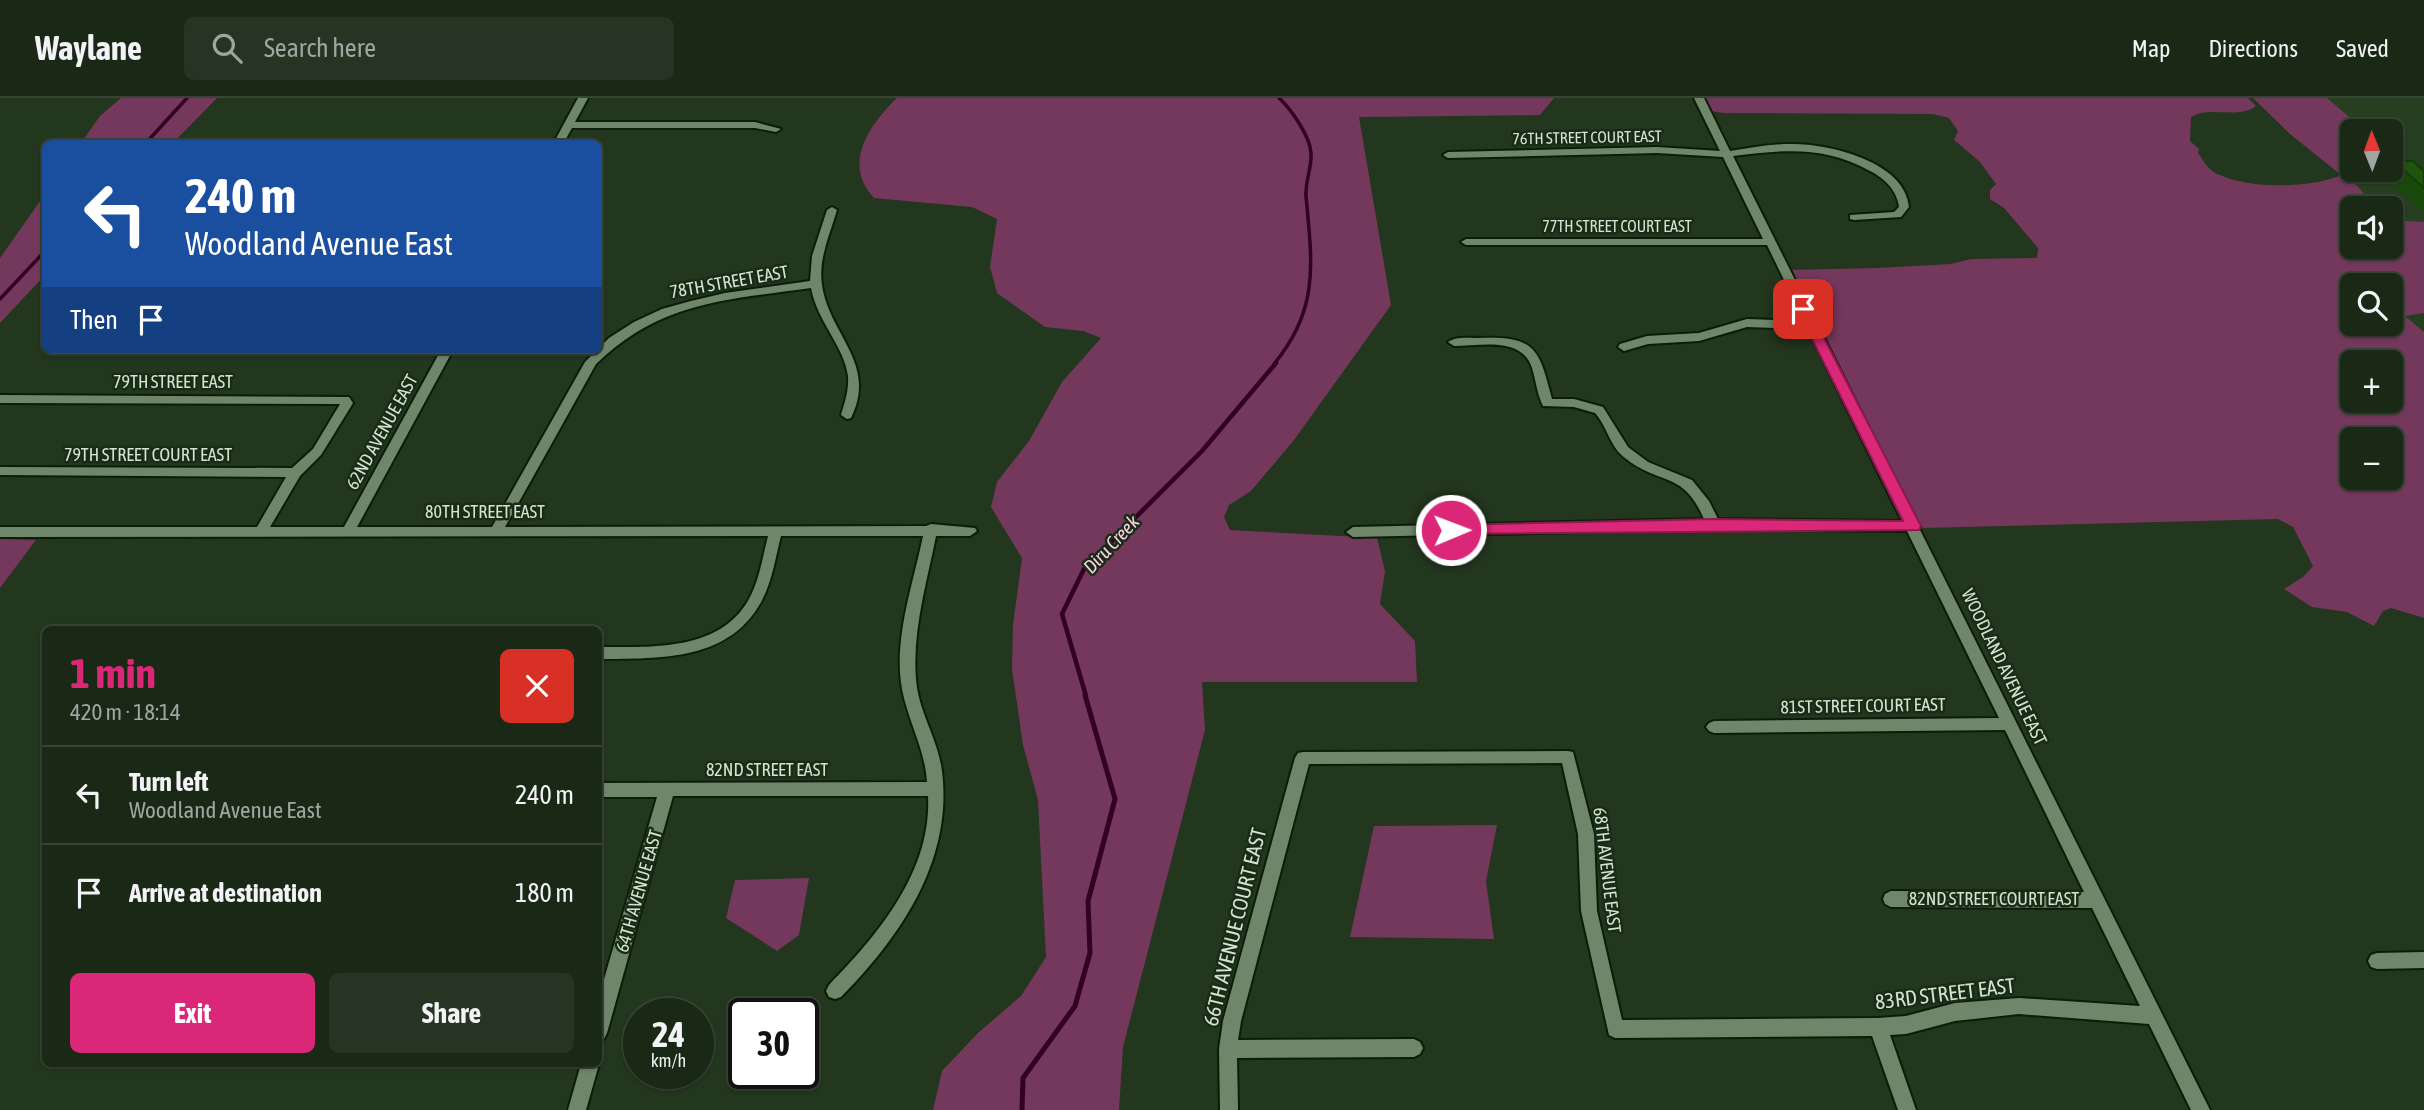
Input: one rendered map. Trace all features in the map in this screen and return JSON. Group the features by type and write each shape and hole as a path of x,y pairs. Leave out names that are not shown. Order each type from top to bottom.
{"street":[{"path":"560,140 583,98"},
{"name":"WOODLAND AVENUE EAST","path":"1699,98 2201,1110"},
{"path":"569,125 755,125 776,129"},
{"name":"76TH STREET COURT EAST","path":"1448,155 1657,150 1727,154 1800,147 1840,153 1865,163 1892,182 1903,195 1902,212 1889,217 1854,217"},
{"path":"832,211 819,253 816,284 822,308 854,368 855,397 847,415"},
{"name":"77TH STREET COURT EAST","path":"1465,242 1769,242"},
{"name":"78TH STREET EAST","path":"602,351 611,342 650,317 701,302 816,284"},
{"path":"1624,347 1642,340 1699,337 1747,323 1814,332"},
{"path":"1454,342 1511,344 1528,349 1535,360 1547,403 1574,404 1599,410 1629,455 1686,482 1698,491 1713,524"},
{"name":"62ND AVENUE EAST","path":"348,531 445,354"},
{"name":"78TH STREET EAST","path":"496,531 591,362 599,354"},
{"name":"79TH STREET EAST","path":"0,399 345,400 346,403 317,452 295,473"},
{"name":"79TH STREET COURT EAST","path":"0,471 295,473"},
{"path":"260,533 295,473"},
{"path":"1353,532 1713,524 1913,526"},
{"path":"835,990 878,946 911,895 931,841 936,789 928,744 911,698 908,654 931,529"},
{"path":"602,653 666,652 695,647 733,627 751,608 758,593 776,530"},
{"name":"80TH STREET EAST","path":"0,532 970,531"},
{"name":"81ST STREET COURT EAST","path":"1714,727 2011,724"},
{"name":"66TH AVENUE COURT EAST","path":"1229,1110 1228,1049 1232,1021 1303,758 1569,757"},
{"name":"68TH AVENUE EAST","path":"1569,757 1586,834 1589,911 1615,1029"},
{"name":"82ND STREET EAST","path":"602,790 936,789"},
{"name":"64TH AVENUE EAST","path":"602,1020 667,790"},
{"name":"82ND STREET COURT EAST","path":"1891,899 2097,900"},
{"path":"2377,961 2424,960"},
{"name":"83RD STREET EAST","path":"1615,1029 1878,1027 1906,1025 1955,1012 2020,1006 2155,1016"},
{"path":"1878,1027 1907,1110"},
{"path":"1228,1049 1414,1048"},
{"path":"577,1110 589,1067"}],"shaded area":[{"path":"121,98 217,98 176,140 83,140 100,116"},
{"path":"897,98 1554,98 1540,115 1359,117 1391,305 1294,440 1251,491 1229,505 1224,517 1230,530 1377,538 1385,571 1380,604 1415,641 1417,682 1202,682 1205,730 1123,1047 1119,1110 933,1110 942,1071 978,1033 1021,996 1046,957 1038,800 1023,745 1012,669 1013,625 1022,558 991,507 997,482 1029,441 1062,382 1101,338 1083,331 1045,327 997,293 990,267 997,219 972,207 874,198 860,172 863,145 877,120"},
{"path":"1702,98 2248,98 2256,106 2249,110 2207,112 2191,117 2190,141 2199,149 2198,153 2211,170 2223,177 2257,184 2294,185 2340,175 2340,182 2353,182 2366,196 2340,196 2340,259 2403,259 2403,221 2424,222 2424,313 2405,316 2424,332 2424,618 2391,608 2383,611 2374,626 2347,612 2312,607 2284,589 2303,577 2313,566 2293,527 2278,519 1923,528 1789,270 1876,268 1951,264 1971,259 2037,258 2038,248 2004,208 1990,199 1990,190 1996,184 1980,162 1954,140 1958,131 1949,118 1933,114 1710,111"},
{"path":"2253,98 2327,98 2352,119 2340,119 2340,174 2290,134"},
{"path":"2259,98 2424,98 2424,335 2403,317 2403,273 2378,273 2364,259 2403,259 2403,196 2363,196 2348,182 2403,182 2403,119 2340,119 2340,174"},
{"path":"42,198 42,278 0,323 0,258"},
{"path":"0,539 36,540 0,588"},
{"path":"1497,825 1486,881 1494,939 1350,937 1374,826"},
{"path":"809,878 799,935 777,951 726,918 735,880"}],"building":[{"path":"2403,161 2413,161 2424,171 2424,188 2403,169"}],"waterway":[{"path":"149,140 187,98"},
{"name":"Diru Creek","path":"1274,364 1289,344 1299,324 1306,304 1311,264 1306,196 1310,146 1299,123 1279,98"},
{"path":"0,299 42,254"},
{"name":"Diru Creek","path":"1086,696 1062,614 1084,569 1202,451 1276,363"},
{"name":"Diru Creek","path":"1022,1110 1023,1078 1075,1006 1090,953 1088,901 1115,799 1085,695"}],"route":[{"path":"1451,530 1713,524 1913,526 1803,309"}]}
